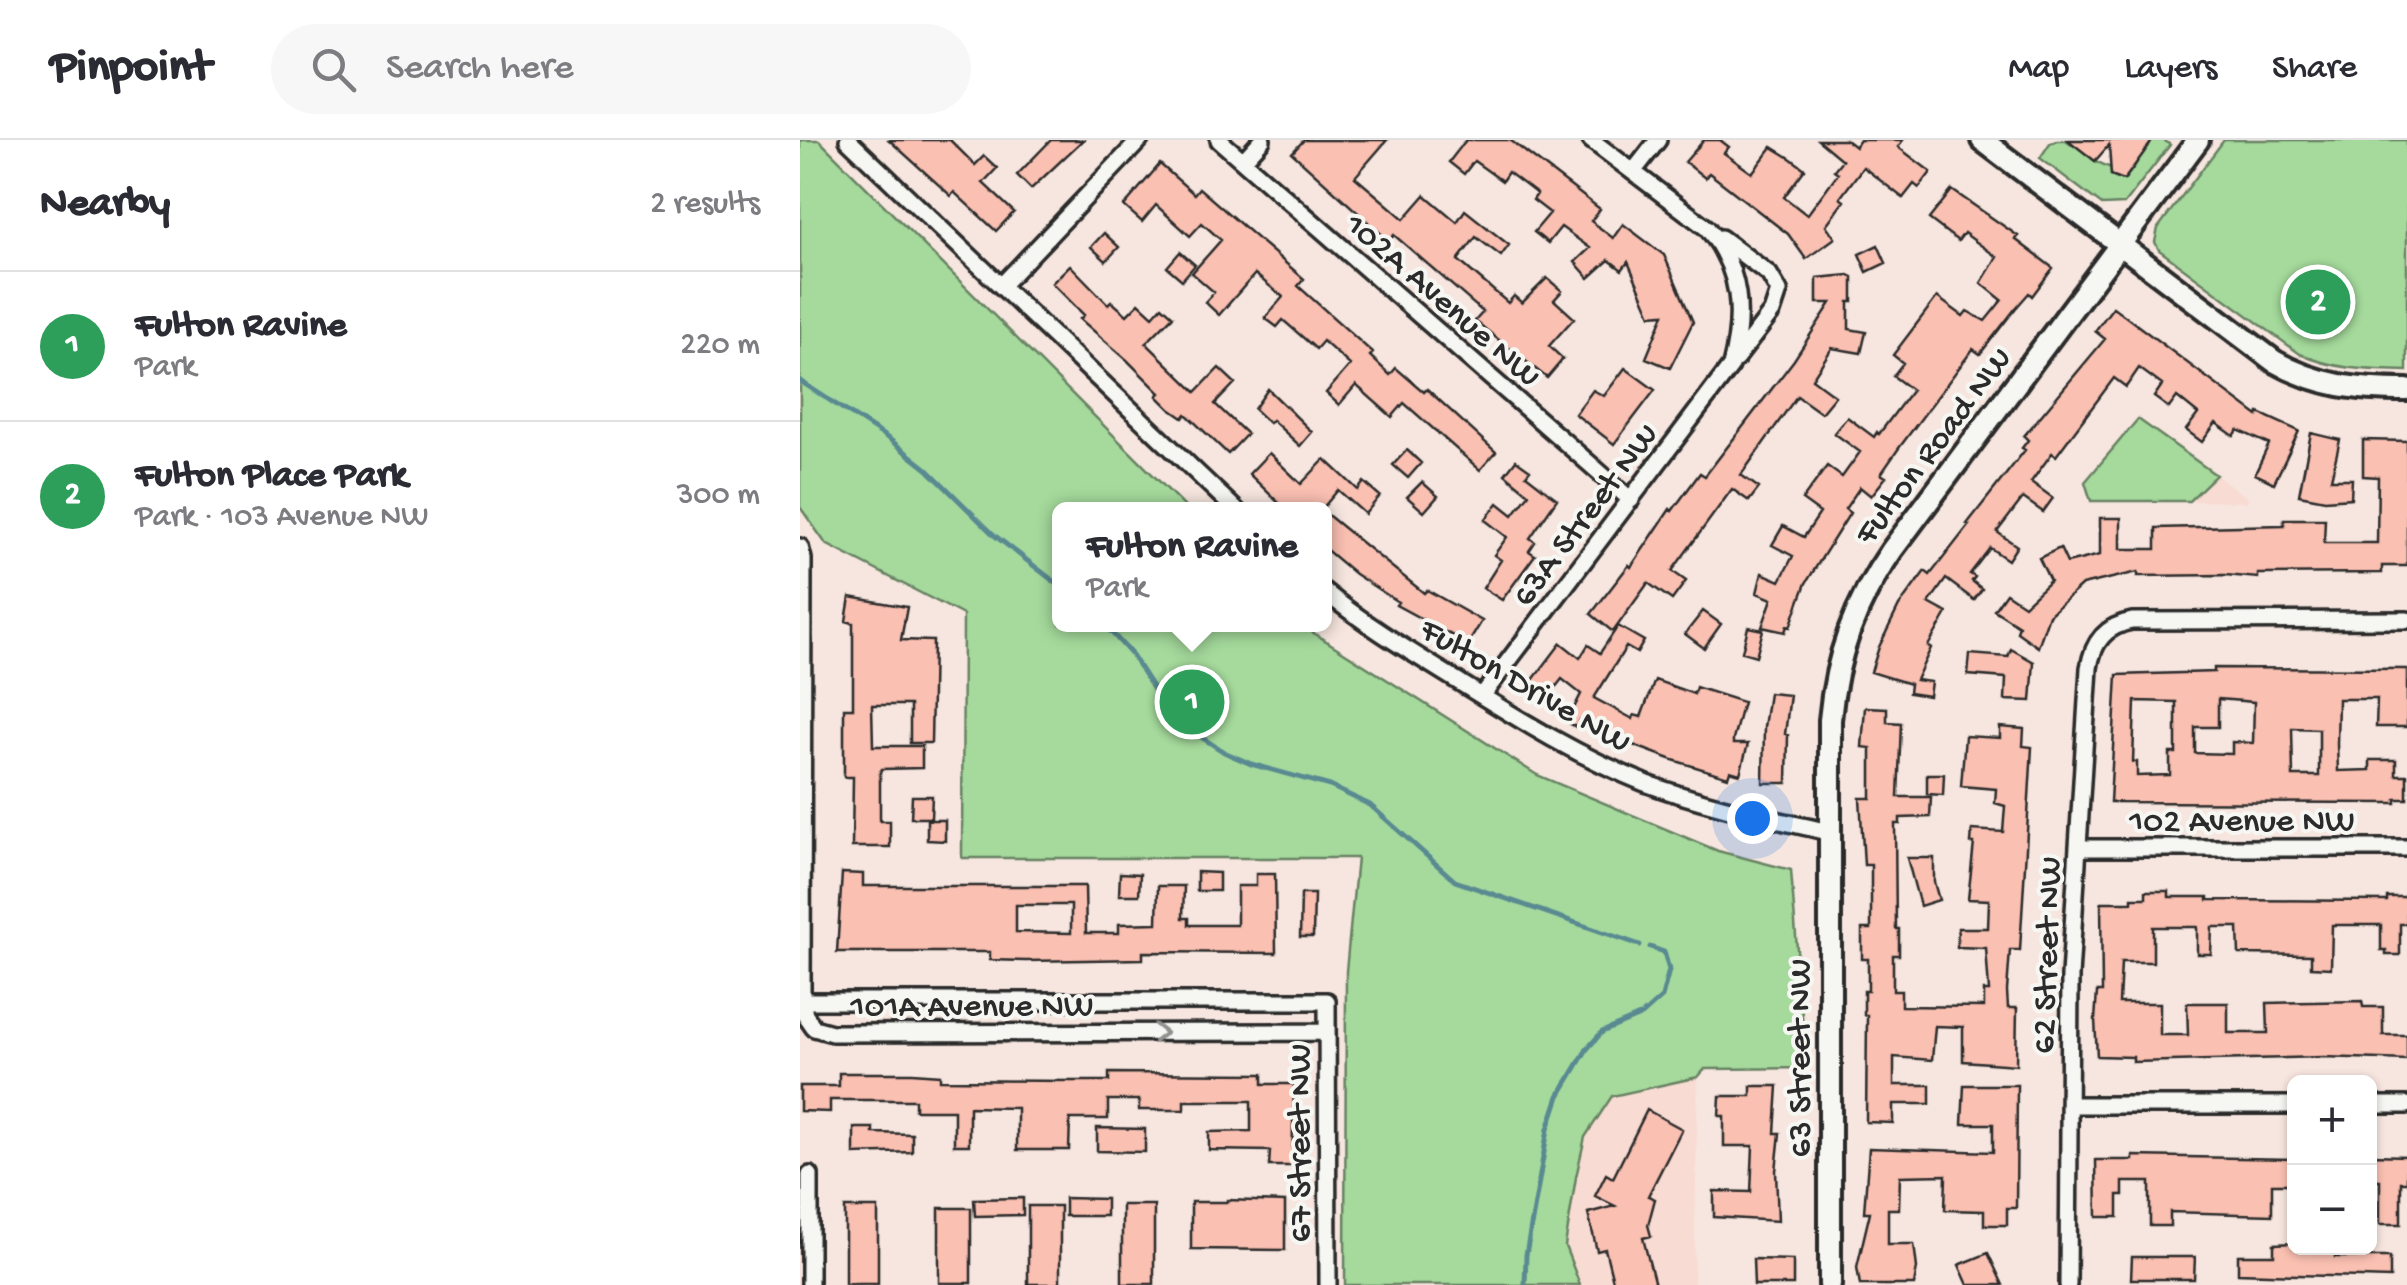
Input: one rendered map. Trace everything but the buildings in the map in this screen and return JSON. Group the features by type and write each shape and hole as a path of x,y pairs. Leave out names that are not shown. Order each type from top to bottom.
{"street":[{"path":"848,140 1228,502"},
{"path":"1001,286 1140,140"},
{"name":"102A Avenue NW","path":"1219,140 1632,500"},
{"path":"1243,161 1262,140"},
{"path":"1591,140 1707,228"},
{"path":"1634,172 1658,140"},
{"path":"1982,140 2289,370 2336,386 2407,390"},
{"name":"Fulton Road NW","path":"1830,832 1833,688 1845,637 1862,598 1892,550 2198,140"},
{"name":"63A Street NW","path":"1707,228 1728,257 1739,302 1740,318 1730,366"},
{"name":"63A Street NW","path":"1482,696 1772,312 1779,291 1770,274 1707,228"},
{"path":"801,549 802,1001"},
{"name":"Fulton Drive NW","path":"1332,597 1386,637 1564,746 1646,783 1748,814 1830,832"},
{"name":"62 Street NW","path":"2068,1285 2070,964 2089,668 2094,647 2105,632 2121,622 2144,620 2407,620"},
{"name":"63 Street NW","path":"1830,832 1830,1285"},
{"name":"102 Avenue NW","path":"2078,848 2407,848"},
{"name":"101A Avenue NW","path":"1327,1001 802,1001 805,1016 814,1028 832,1034 1327,1032"},
{"name":"67 Street NW","path":"1327,1001 1328,1285"},
{"path":"2068,1105 2287,1105"},
{"path":"2377,1105 2407,1105"},
{"path":"810,1175 810,1285"}],"shaded area":[{"path":"2216,475 2248,498 2247,502 2189,501"},
{"path":"1698,1077 1694,1285 1580,1285 1565,1246 1585,1137 1612,1096"}],"green space":[{"path":"800,140 819,140 1180,502 1052,502 1052,632 1312,632 1537,775 1718,851 1791,870 1806,1068 1705,1069 1698,1077 1612,1096 1585,1137 1576,1177 1565,1246 1580,1285 1345,1285 1346,971 1357,858 962,858 963,615 826,544 800,507"},
{"path":"2057,140 2076,144 2095,161 2111,168 2111,175 2124,180 2146,140 2164,140 2170,145 2124,204 2102,205 2040,158 2050,143"},
{"path":"2224,140 2407,140 2407,371 2339,366 2300,354 2159,250 2155,242 2158,228"},
{"path":"2138,419 2216,475 2189,501 2091,501 2085,482"}],"waterway":[{"path":"800,381 889,439 927,469 994,535 1052,580"},
{"path":"1111,632 1131,654 1172,718 1224,752 1251,764 1330,786 1370,805 1455,881 1640,945"},
{"path":"1525,1285 1526,1255 1548,1129 1559,1096 1602,1032 1642,1015 1662,997 1669,970 1664,952 1650,947"}],"place":[{"name":"Fulton Place Park","path":"2318,302"},
{"name":"Fulton Ravine","path":"1192,702"}]}
